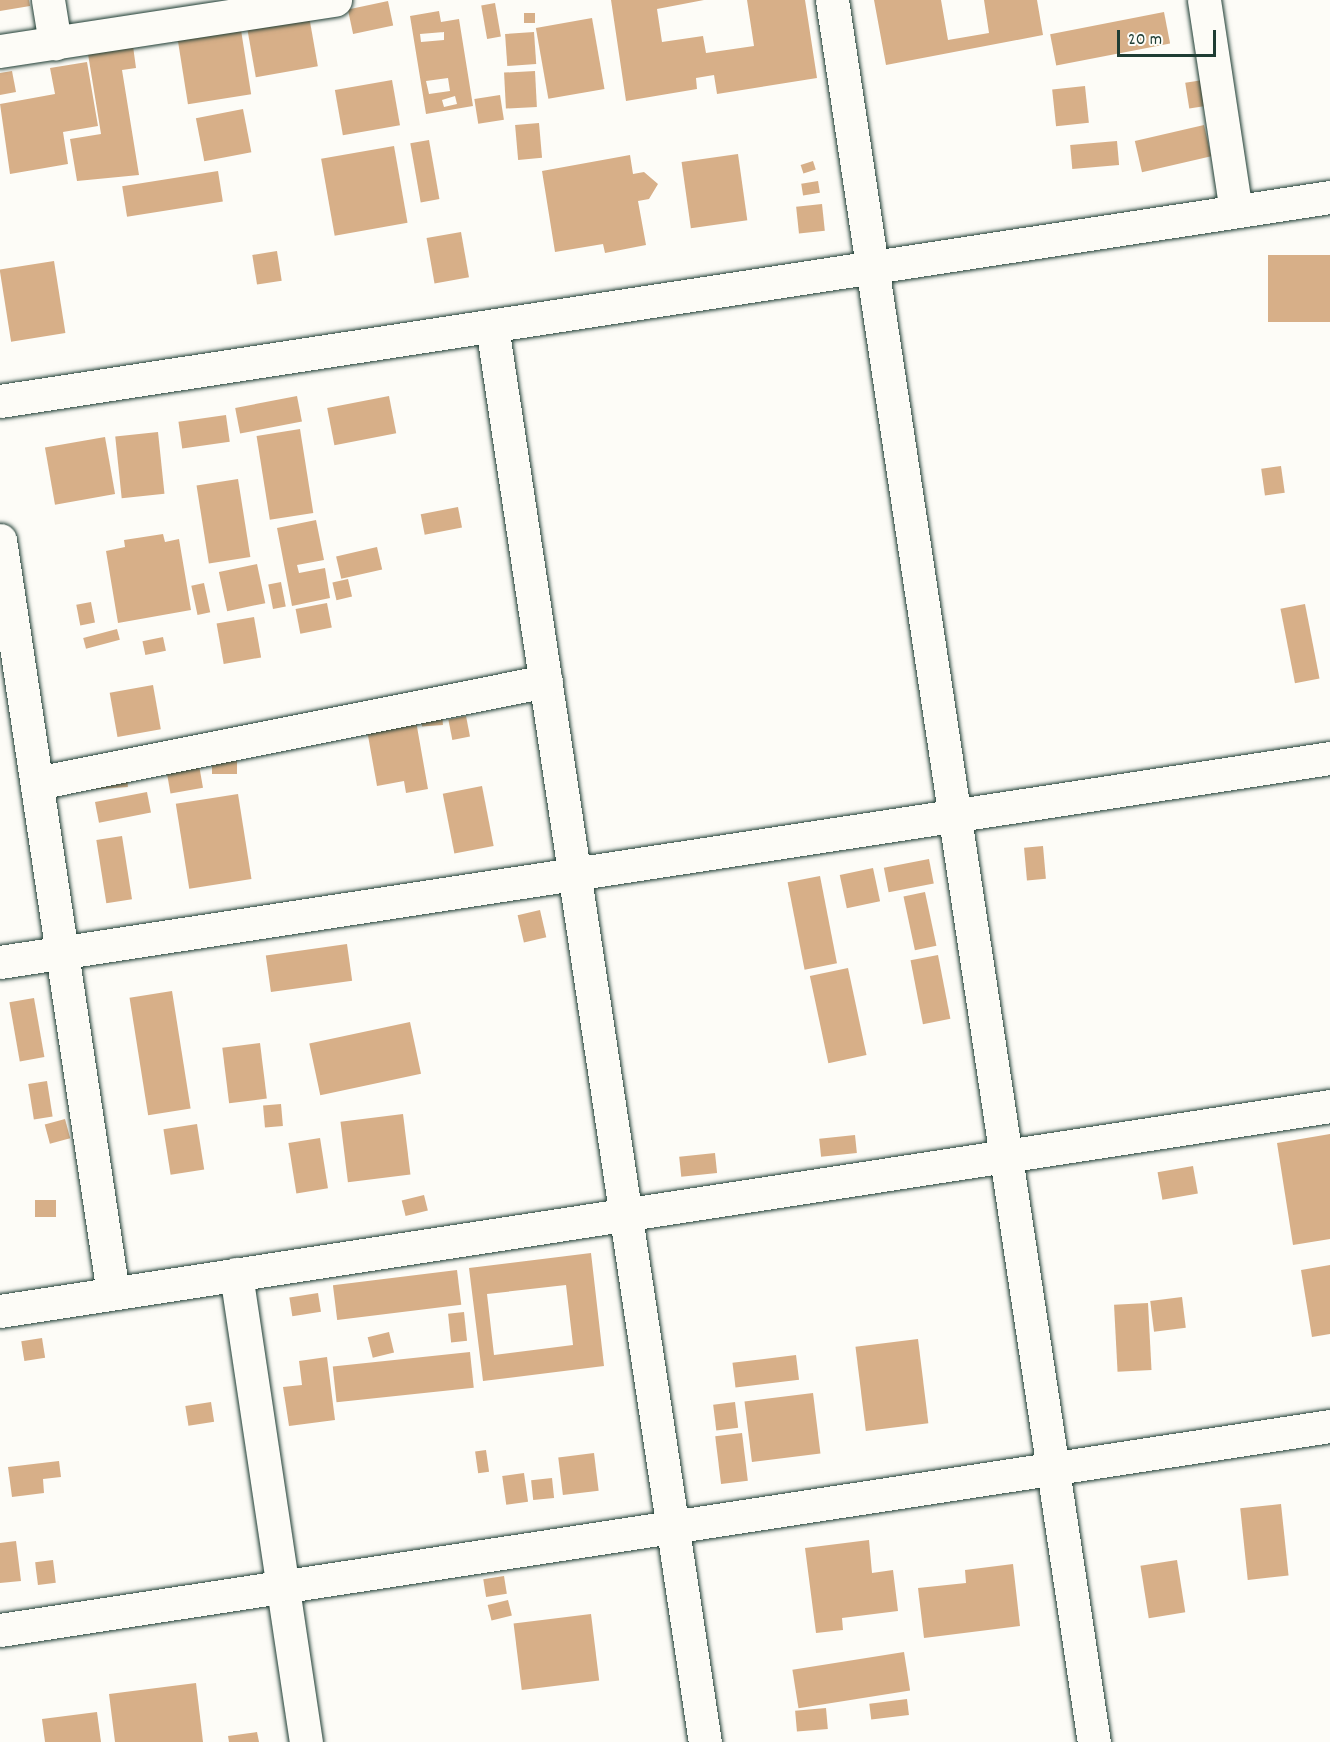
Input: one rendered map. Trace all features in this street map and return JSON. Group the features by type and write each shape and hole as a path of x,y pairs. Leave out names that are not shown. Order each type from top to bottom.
{"street":[{"path":"48,0 55,43"},
{"path":"0,51 335,0"},
{"path":"832,0 1094,1742"},
{"path":"1204,0 1236,211"},
{"path":"0,401 1330,197"},
{"path":"492,326 705,1742"},
{"path":"0,540 113,1293"},
{"path":"37,783 546,681"},
{"path":"0,962 1330,758"},
{"path":"0,1311 1330,1107"},
{"path":"236,1275 306,1742"},
{"path":"0,1630 1330,1426"}],"building":[{"path":"0,0 29,0 30,6 0,11"},
{"path":"611,0 704,0 657,9 662,42 703,36 706,53 754,46 747,0 805,0 817,78 717,94 714,75 696,78 697,89 626,101"},
{"path":"874,0 941,0 948,40 989,33 984,0 1037,0 1043,35 886,65"},
{"path":"388,1 393,25 353,34 348,10"},
{"path":"495,3 501,36 487,39 481,5"},
{"path":"439,11 441,22 459,19 473,106 426,114 410,16","holes":["444,32 444,40 421,42 420,34","448,78 450,91 429,94 426,81","455,96 457,104 444,107 442,100"]},
{"path":"1164,12 1170,43 1056,66 1050,34"},
{"path":"524,13 535,13 535,23 524,23"},
{"path":"309,16 318,66 256,77 247,27"},
{"path":"592,18 605,89 548,99 536,28"},
{"path":"241,30 251,94 188,104 178,40"},
{"path":"534,32 536,64 507,66 505,34"},
{"path":"133,46 136,68 122,70 139,175 77,181 70,139 101,134 88,54"},
{"path":"87,62 98,126 63,132 68,164 10,174 0,104 55,94 50,68"},
{"path":"12,71 16,92 0,95 0,73"},
{"path":"535,71 537,107 506,109 504,73"},
{"path":"392,80 400,125 343,135 335,90"},
{"path":"1203,80 1207,106 1189,108 1185,83"},
{"path":"1085,86 1089,123 1056,126 1052,89"},
{"path":"500,95 504,120 478,124 474,99"},
{"path":"243,109 251,152 204,161 196,118"},
{"path":"539,123 542,158 518,160 515,125"},
{"path":"1204,125 1211,156 1142,172 1135,141"},
{"path":"429,140 439,199 421,202 410,143"},
{"path":"1117,141 1119,165 1072,169 1070,145"},
{"path":"394,146 408,223 335,236 321,159"},
{"path":"738,154 747,220 691,228 682,162"},
{"path":"630,155 633,174 644,172 658,184 649,199 638,201 646,245 605,253 603,244 555,252 542,171"},
{"path":"813,161 816,170 803,174 801,165"},
{"path":"218,171 223,202 127,217 122,186"},
{"path":"818,181 820,193 803,196 801,184"},
{"path":"822,204 825,231 799,234 796,207"},
{"path":"461,232 469,277 435,283 427,238"},
{"path":"277,251 282,281 257,285 252,255"},
{"path":"1268,255 1330,255 1330,322 1268,322"},
{"path":"54,261 65,333 11,342 0,270"},
{"path":"297,396 302,422 240,434 235,408"},
{"path":"389,396 396,433 334,445 327,408"},
{"path":"226,415 230,442 182,448 178,422"},
{"path":"300,429 313,513 270,520 257,436"},
{"path":"158,432 164,494 122,498 115,436"},
{"path":"105,437 115,494 55,505 45,448"},
{"path":"1281,466 1285,493 1265,496 1261,469"},
{"path":"238,479 250,557 209,564 197,486"},
{"path":"458,507 462,528 425,535 421,514"},
{"path":"316,520 324,560 297,565 299,573 325,568 330,598 292,606 277,528"},
{"path":"163,534 165,542 179,539 191,610 118,623 106,551 125,547 124,540"},
{"path":"377,547 382,569 341,579 336,556"},
{"path":"257,564 265,603 227,611 219,572"},
{"path":"348,579 352,597 336,600 332,583"},
{"path":"281,582 286,607 273,609 268,584"},
{"path":"204,583 210,612 198,615 191,586"},
{"path":"91,602 95,623 80,625 76,605"},
{"path":"327,603 332,628 300,634 296,609"},
{"path":"1305,604 1320,679 1295,683 1280,609"},
{"path":"254,617 261,657 224,664 217,624"},
{"path":"117,629 120,640 86,649 83,638"},
{"path":"163,637 166,651 145,655 142,641"},
{"path":"153,685 161,729 117,737 110,693"},
{"path":"442,711 443,725 422,726 421,712"},
{"path":"466,716 470,737 452,740 448,719"},
{"path":"416,721 428,789 406,793 404,781 377,786 367,730"},
{"path":"212,761 237,761 237,774 212,774"},
{"path":"199,765 203,788 170,793 167,771"},
{"path":"127,774 128,787 92,789 91,777"},
{"path":"482,786 494,846 454,854 443,794"},
{"path":"147,792 151,813 99,823 95,802"},
{"path":"238,794 251,879 189,889 176,804"},
{"path":"122,836 132,899 106,903 96,840"},
{"path":"1043,846 1046,879 1027,881 1024,848"},
{"path":"929,859 934,884 889,892 884,868"},
{"path":"873,868 880,901 847,908 840,875"},
{"path":"820,876 837,963 805,970 788,882"},
{"path":"925,892 936,946 915,950 903,897"},
{"path":"540,910 546,937 524,942 518,915"},
{"path":"347,944 352,981 271,992 266,955"},
{"path":"938,955 950,1019 923,1024 911,960"},
{"path":"848,968 867,1055 828,1063 810,976"},
{"path":"172,991 191,1109 148,1115 130,998"},
{"path":"34,998 44,1057 20,1061 9,1002"},
{"path":"410,1022 421,1074 320,1095 309,1043"},
{"path":"260,1043 267,1099 229,1103 222,1048"},
{"path":"47,1081 53,1117 34,1120 28,1084"},
{"path":"281,1104 283,1126 265,1127 263,1106"},
{"path":"403,1114 410,1175 348,1182 340,1122"},
{"path":"65,1119 70,1138 50,1144 45,1124"},
{"path":"197,1124 204,1169 171,1175 163,1129"},
{"path":"1330,1134 1330,1239 1293,1245 1277,1143"},
{"path":"855,1135 857,1153 821,1157 819,1139"},
{"path":"320,1138 328,1188 296,1193 288,1143"},
{"path":"715,1153 717,1173 681,1177 679,1157"},
{"path":"1193,1166 1198,1194 1162,1200 1158,1172"},
{"path":"424,1195 428,1211 406,1216 402,1201"},
{"path":"35,1200 56,1200 56,1217 35,1217"},
{"path":"591,1253 604,1366 483,1381 469,1268","holes":["566,1285 573,1345 494,1355 487,1294"]},
{"path":"1330,1265 1330,1334 1312,1337 1301,1270"},
{"path":"457,1270 461,1305 337,1320 333,1285"},
{"path":"318,1293 321,1312 292,1316 289,1298"},
{"path":"1182,1297 1186,1328 1154,1332 1150,1301"},
{"path":"1148,1303 1152,1370 1118,1372 1114,1305"},
{"path":"464,1312 467,1341 451,1343 448,1314"},
{"path":"389,1332 394,1352 373,1358 368,1337"},
{"path":"42,1338 45,1358 24,1361 21,1341"},
{"path":"918,1339 928,1423 866,1431 855,1347"},
{"path":"470,1352 474,1388 337,1402 333,1366"},
{"path":"796,1355 799,1380 736,1388 732,1363"},
{"path":"327,1357 335,1420 289,1426 283,1387 302,1385 299,1361"},
{"path":"813,1393 820,1454 752,1462 745,1401"},
{"path":"211,1402 214,1422 188,1426 185,1406"},
{"path":"735,1402 738,1428 716,1430 713,1405"},
{"path":"742,1433 748,1481 721,1484 715,1436"},
{"path":"486,1450 489,1472 478,1473 475,1452"},
{"path":"594,1453 599,1491 563,1495 558,1457"},
{"path":"59,1461 61,1477 43,1479 44,1493 12,1497 8,1467"},
{"path":"524,1473 528,1502 506,1505 502,1476"},
{"path":"552,1478 554,1498 533,1500 531,1480"},
{"path":"1281,1504 1289,1576 1248,1580 1240,1508"},
{"path":"869,1540 872,1573 893,1570 898,1611 842,1618 843,1630 816,1633 805,1548"},
{"path":"16,1541 21,1581 0,1583 0,1543"},
{"path":"53,1560 56,1583 38,1585 35,1562"},
{"path":"1177,1560 1185,1612 1149,1618 1140,1566"},
{"path":"1013,1564 1020,1626 924,1638 918,1588 966,1583 965,1570"},
{"path":"504,1576 507,1594 486,1597 483,1579"},
{"path":"508,1600 512,1616 491,1621 488,1605"},
{"path":"591,1614 599,1681 522,1690 514,1624"},
{"path":"904,1652 910,1691 798,1708 792,1670"},
{"path":"196,1683 203,1742 115,1742 109,1694"},
{"path":"907,1699 909,1715 871,1720 869,1704"},
{"path":"826,1708 828,1729 797,1732 795,1711"},
{"path":"97,1712 101,1742 45,1742 42,1719"},
{"path":"257,1732 259,1742 229,1742 228,1736"}]}
